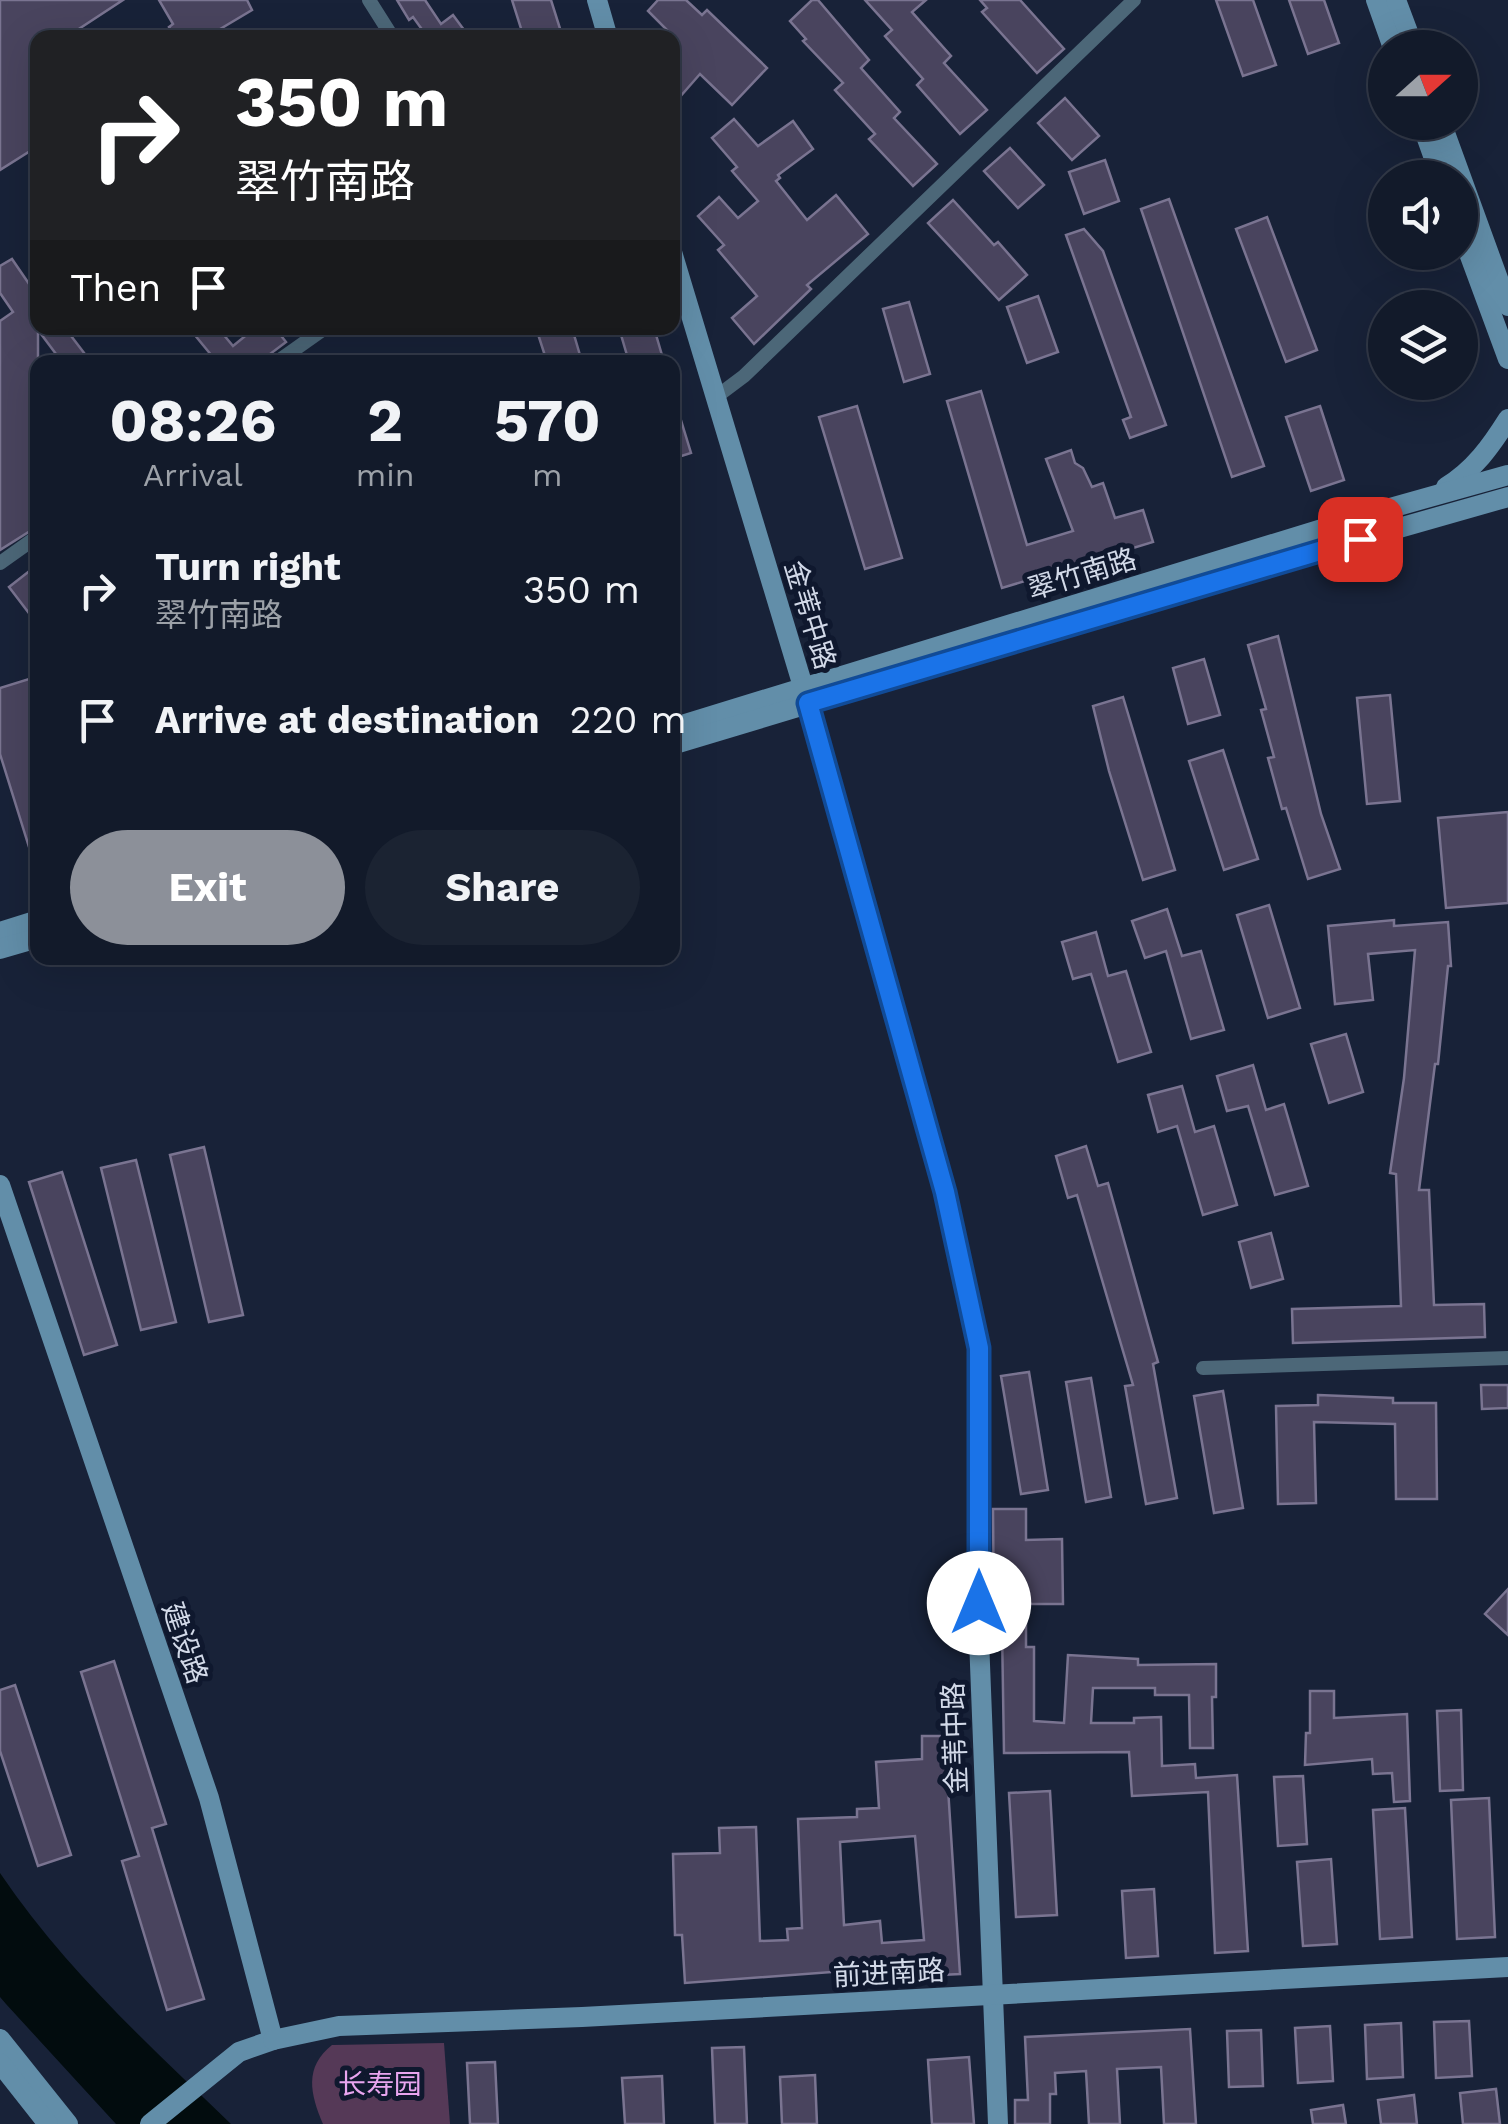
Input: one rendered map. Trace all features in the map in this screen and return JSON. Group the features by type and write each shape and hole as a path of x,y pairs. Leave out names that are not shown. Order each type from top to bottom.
{"street":[{"path":"369,0 388,30"},
{"path":"597,0 606,30"},
{"path":"716,397 744,376 1134,0"},
{"path":"1376,0 1387,30"},
{"path":"1396,0 1407,30"},
{"path":"1448,140 1508,306"},
{"path":"1475,270 1508,359"},
{"name":"金苇中路","path":"680,278 805,695 945,1192 979,1348 979,1639 998,2124"},
{"path":"286,355 315,335"},
{"path":"1431,497 1464,476 1491,446 1508,419"},
{"name":"翠竹南路","path":"680,742 805,695 1508,475"},
{"name":"翠竹南路","path":"680,726 805,695 1508,497"},
{"path":"0,563 30,542"},
{"path":"0,932 30,923"},
{"path":"0,949 30,940"},
{"name":"建设路","path":"0,1185 209,1798 274,2040"},
{"path":"1203,1368 1508,1358"},
{"name":"前进南路","path":"274,2040 339,2026 1508,1967"},
{"path":"0,2040 68,2124"},
{"path":"150,2124 238,2052 274,2040"},
{"path":"0,2063 48,2124"}],"green space":[{"name":"长寿园","path":"444,2043 450,2124 323,2124 313,2092 313,2072 332,2045"}],"shaded area":[{"path":"0,1873 80,1973 231,2124 116,2124 0,1997"}],"building":[{"path":"0,0 123,0 77,30 30,30 30,151 0,170"},
{"path":"159,0 247,0 252,10 218,30 171,30 173,24"},
{"path":"397,0 425,0 441,24 453,15 464,30 422,30 413,17 409,20"},
{"path":"512,0 551,0 560,30 521,30"},
{"path":"658,0 686,0 702,15 707,10 767,68 732,105 700,74 680,97 680,30 667,30 648,11"},
{"path":"812,0 818,0 869,60 861,68 900,112 894,118 937,164 913,186 869,139 875,134 835,90 843,83 803,41 806,39 790,21"},
{"path":"865,0 926,0 912,12 951,56 944,63 987,110 960,134 917,85 923,79 885,36 892,30"},
{"path":"980,0 1020,0 1064,49 1037,73 982,12 987,8"},
{"path":"1216,0 1253,0 1276,65 1243,76"},
{"path":"1289,0 1324,0 1339,43 1308,54"},
{"path":"1065,98 1099,136 1072,160 1038,123"},
{"path":"734,119 758,146 793,121 813,149 778,175 776,181 807,220 836,195 868,234 807,285 811,289 754,344 732,318 757,296 718,250 724,245 698,216 719,197 738,218 758,201 732,171 737,167 712,138"},
{"path":"1010,148 1044,185 1018,208 984,171"},
{"path":"1105,160 1119,201 1084,214 1069,172"},
{"path":"1169,199 1264,466 1232,477 1141,209"},
{"path":"953,200 1027,275 999,300 928,223"},
{"path":"1267,217 1317,350 1286,362 1236,229"},
{"path":"1084,229 1103,251 1166,425 1130,438 1123,420 1131,417 1066,235"},
{"path":"12,259 30,285 30,335 38,335 38,355 30,355 30,531 0,550 0,321 13,312 0,293 0,266"},
{"path":"1038,296 1058,352 1027,363 1007,307"},
{"path":"909,302 930,374 904,382 883,309"},
{"path":"42,335 70,335 86,355 57,355"},
{"path":"195,335 224,335 233,346 246,335 280,335 286,342 270,355 211,355"},
{"path":"538,335 574,335 580,355 545,355"},
{"path":"621,335 656,335 662,355 627,355"},
{"path":"981,391 1027,545 1073,531 1046,459 1071,450 1092,487 1103,483 1115,518 1143,510 1153,542 1002,588 947,401"},
{"path":"857,406 902,558 865,569 819,417"},
{"path":"1320,406 1344,480 1311,491 1286,417"},
{"path":"680,417 691,453 680,456"},
{"path":"30,571 30,615 9,587"},
{"path":"1278,636 1321,814 1340,869 1308,879 1268,758 1274,757 1261,710 1266,709 1248,645"},
{"path":"1204,659 1220,715 1188,724 1173,668"},
{"path":"29,679 30,682 30,850 0,754 0,688"},
{"path":"1390,695 1400,801 1367,804 1357,698"},
{"path":"1123,697 1175,870 1143,880 1093,706"},
{"path":"1223,750 1258,859 1224,870 1189,761"},
{"path":"1508,812 1508,903 1446,908 1438,818"},
{"path":"1269,905 1300,1008 1268,1018 1237,915"},
{"path":"1167,909 1182,956 1201,951 1224,1030 1191,1039 1166,951 1145,958 1132,921"},
{"path":"1394,920 1394,926 1448,922 1451,966 1419,1190 1429,1190 1434,1305 1484,1304 1485,1337 1293,1343 1292,1309 1401,1306 1396,1174 1390,1173 1404,1078 1415,950 1368,954 1373,1000 1335,1004 1328,926"},
{"path":"1096,932 1108,976 1126,971 1151,1052 1118,1062 1091,974 1073,979 1062,942"},
{"path":"1346,1034 1363,1092 1329,1103 1311,1044"},
{"path":"1253,1065 1266,1110 1284,1104 1308,1186 1275,1195 1248,1106 1227,1111 1217,1076"},
{"path":"1182,1086 1195,1132 1214,1126 1237,1205 1203,1215 1177,1126 1158,1132 1148,1095"},
{"path":"1086,1146 1098,1186 1108,1183 1158,1362 1153,1364 1177,1498 1146,1504 1125,1386 1133,1385 1077,1195 1068,1198 1056,1156"},
{"path":"204,1147 243,1315 209,1322 170,1155"},
{"path":"136,1160 176,1322 141,1330 101,1168"},
{"path":"62,1172 117,1345 84,1355 29,1182"},
{"path":"1271,1233 1283,1279 1251,1288 1239,1242"},
{"path":"1029,1372 1048,1490 1021,1494 1001,1376"},
{"path":"1091,1378 1111,1497 1086,1502 1066,1382"},
{"path":"1481,1385 1508,1385 1508,1408 1482,1409"},
{"path":"1223,1391 1243,1508 1214,1513 1194,1396"},
{"path":"1318,1395 1436,1403 1437,1499 1396,1499 1395,1424 1314,1422 1316,1503 1278,1504 1276,1406 1318,1405"},
{"path":"993,1509 1026,1509 1026,1540 1062,1539 1063,1604 1026,1604 1026,1647 1034,1647 1034,1721 1064,1723 1068,1655 1138,1659 1138,1665 1216,1664 1213,1748 1190,1748 1189,1695 1155,1695 1155,1688 1093,1688 1091,1723 1134,1723 1134,1718 1161,1717 1162,1766 1195,1764 1196,1778 1237,1775 1248,1951 1215,1953 1208,1792 1132,1796 1129,1752 1004,1753 1002,1629 994,1629"},
{"path":"1508,1589 1508,1635 1485,1614"},
{"path":"114,1661 166,1824 152,1828 204,1999 167,2010 122,1861 139,1856 81,1672"},
{"path":"15,1685 71,1855 38,1866 0,1751 0,1690"},
{"path":"1310,1691 1334,1691 1334,1718 1407,1714 1410,1801 1394,1802 1392,1773 1373,1774 1372,1759 1305,1765"},
{"path":"1461,1710 1463,1790 1440,1791 1437,1711"},
{"path":"922,1736 953,1736 953,1788 948,1788 960,1974 899,1977 898,1967 685,1983 682,1935 675,1935 673,1854 720,1853 719,1828 756,1827 760,1941 788,1940 787,1929 802,1928 798,1819 857,1817 857,1809 879,1808 876,1762 922,1759","holes":["915,1836 924,1940 882,1943 880,1921 844,1925 840,1842"]},
{"path":"1303,1776 1307,1844 1278,1846 1274,1777"},
{"path":"1050,1791 1057,1915 1016,1917 1009,1793"},
{"path":"1489,1798 1495,1937 1457,1939 1451,1800"},
{"path":"1405,1808 1412,1937 1380,1939 1373,1810"},
{"path":"1331,1859 1337,1944 1303,1946 1297,1862"},
{"path":"1154,1889 1158,1956 1126,1958 1122,1891"},
{"path":"1469,2021 1472,2076 1436,2078 1434,2022"},
{"path":"1401,2023 1403,2077 1367,2079 1365,2025"},
{"path":"1330,2026 1333,2081 1298,2083 1295,2028"},
{"path":"1190,2029 1196,2124 1164,2124 1161,2067 1117,2069 1120,2124 1089,2124 1086,2071 1055,2073 1056,2094 1050,2094 1050,2124 1015,2124 1015,2100 1028,2100 1025,2037"},
{"path":"1261,2030 1263,2086 1229,2087 1227,2031"},
{"path":"744,2047 747,2124 715,2124 712,2048"},
{"path":"969,2057 974,2124 932,2124 928,2060"},
{"path":"495,2062 498,2124 470,2124 467,2063"},
{"path":"815,2075 817,2124 782,2124 780,2077"},
{"path":"662,2076 664,2124 625,2124 622,2078"},
{"path":"1496,2089 1500,2124 1463,2124 1460,2093"},
{"path":"1414,2095 1417,2124 1381,2124 1378,2100"},
{"path":"1343,2105 1346,2124 1313,2124 1311,2110"}],"route":[{"path":"979,1603 979,1348 945,1192 808,703 1360,539"}]}
